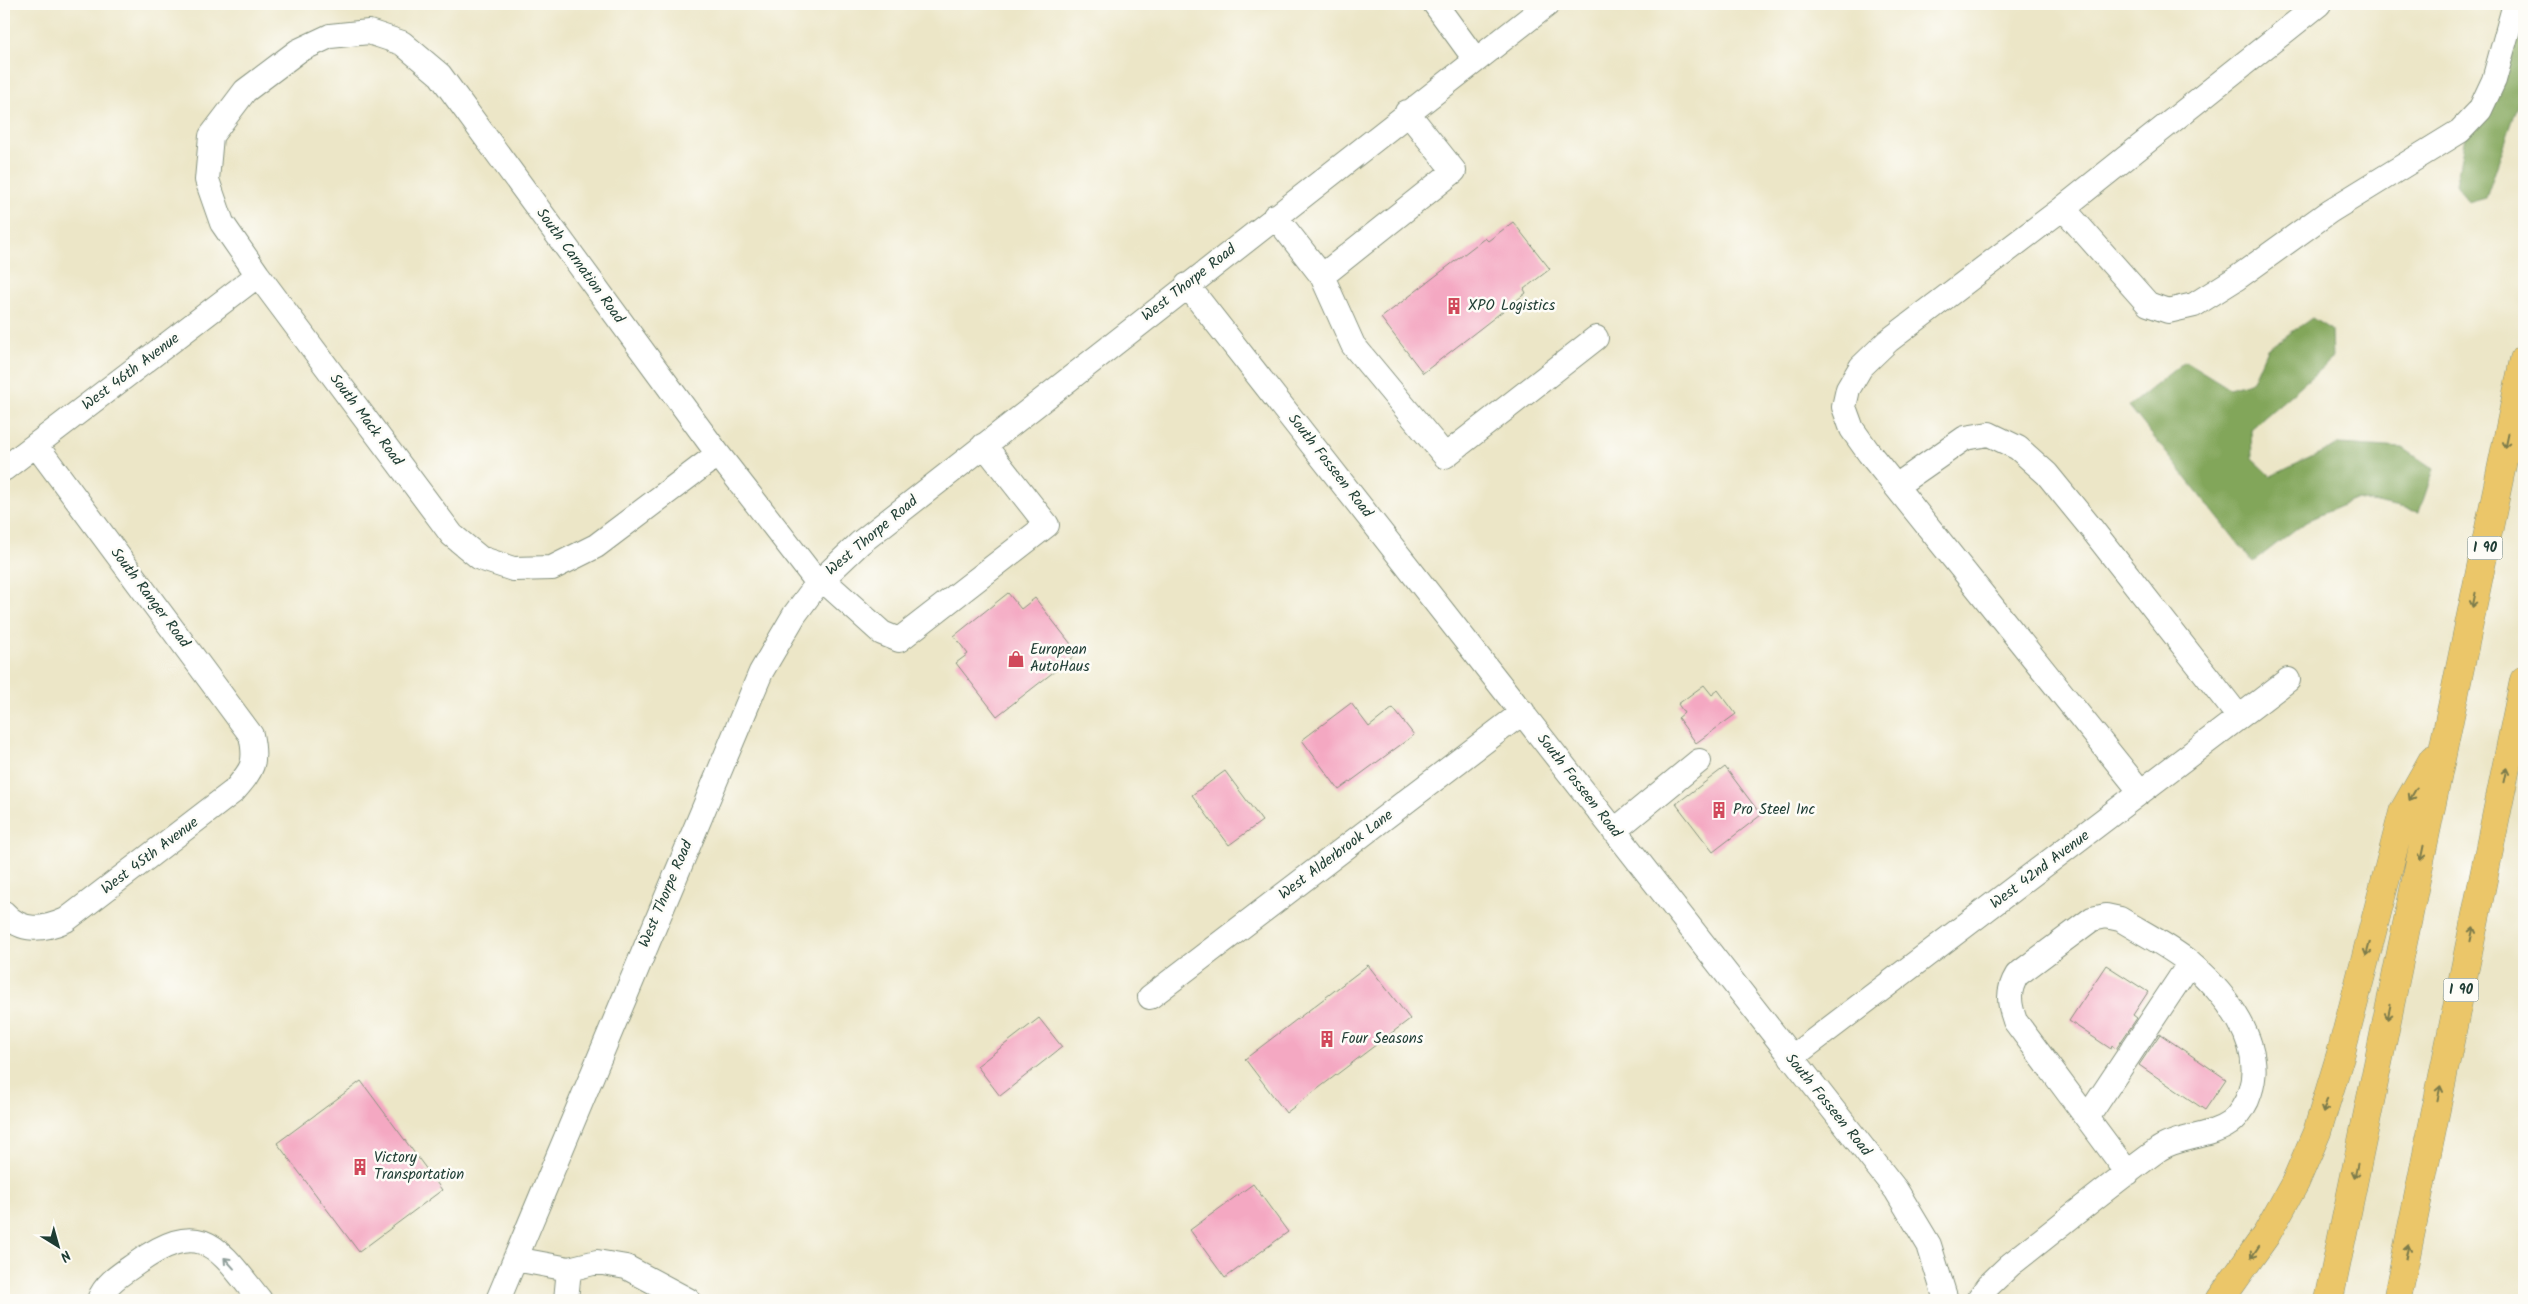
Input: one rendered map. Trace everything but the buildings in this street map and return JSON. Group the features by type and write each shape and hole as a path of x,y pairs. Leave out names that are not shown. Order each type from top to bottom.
{"highway":[{"name":"I 90","path":"2329,1300 2524,359"},
{"name":"I 90","path":"2397,1300 2524,680"},
{"path":"2220,1300 2266,1235 2295,1183 2317,1132 2341,1053 2403,812 2446,736"}],"street":[{"path":"1435,4 1475,59"},
{"name":"West Thorpe Road","path":"498,1300 761,672 780,637 820,581 860,542 1407,112 1548,4"},
{"path":"2141,792 1852,429 1844,407 1848,389 1861,367 1888,341 2063,208 2319,4"},
{"path":"2063,208 2148,304 2168,310 2194,305 2237,278 2330,211 2460,131 2480,110 2494,80 2515,4"},
{"name":"South Carnation Road","path":"298,51 330,36 369,32 402,43 440,75 718,454 820,581 882,633 899,640 1047,525 984,445"},
{"name":"South Mack Road","path":"298,51 245,91 211,136 207,180 222,223 258,275 452,535 480,558 513,569 552,568 596,546 718,454"},
{"path":"1322,276 1454,171 1407,112"},
{"path":"1275,216 1322,276 1353,345 1445,456 1596,338"},
{"name":"West 46th Avenue","path":"4,469 258,275"},
{"name":"South Fosseen Road","path":"1187,285 1896,1190 1914,1217 1929,1245 1946,1300"},
{"path":"1896,486 1964,438 1989,434 2018,448 2047,474 2239,717"},
{"name":"South Ranger Road","path":"36,445 251,735 255,756"},
{"name":"West 42nd Avenue","path":"1791,1058 2288,680"},
{"name":"West Alderbrook Lane","path":"1150,997 1523,712"},
{"name":"West 45th Avenue","path":"4,913 25,928 47,928 66,920 234,791 247,776 255,756"},
{"path":"1614,831 1699,761"},
{"path":"1978,1300 1988,1286 2010,1265 2162,1148 2209,1134 2231,1123 2247,1103 2256,1076 2253,1052 2244,1031 2223,997 2190,963 2120,919 2106,916 2092,919 2017,975 2012,983 2009,996 2015,1021 2128,1173"},
{"path":"2087,1118 2190,963"},
{"path":"99,1300 101,1294 112,1282 149,1254 172,1242 187,1238 201,1240 217,1250 260,1300"},
{"path":"514,1259 569,1269 597,1262 626,1267 688,1300"},
{"path":"566,1300 569,1269"}],"green space":[{"path":"2524,4 2524,77 2518,105 2486,198 2468,203 2456,184 2465,136"},
{"path":"2312,318 2331,330 2332,359 2251,429 2252,458 2271,476 2339,444 2403,448 2434,469 2419,512 2357,499 2306,521 2253,562 2129,406 2185,361 2229,388 2253,381 2267,349"}],"place":[{"name":"XPO Logistics","path":"1454,306"},
{"name":"European AutoHaus","path":"1016,659"},
{"name":"Pro Steel Inc","path":"1719,810"},
{"name":"Four Seasons","path":"1327,1039"},
{"name":"Victory Transportation","path":"360,1167"}]}
